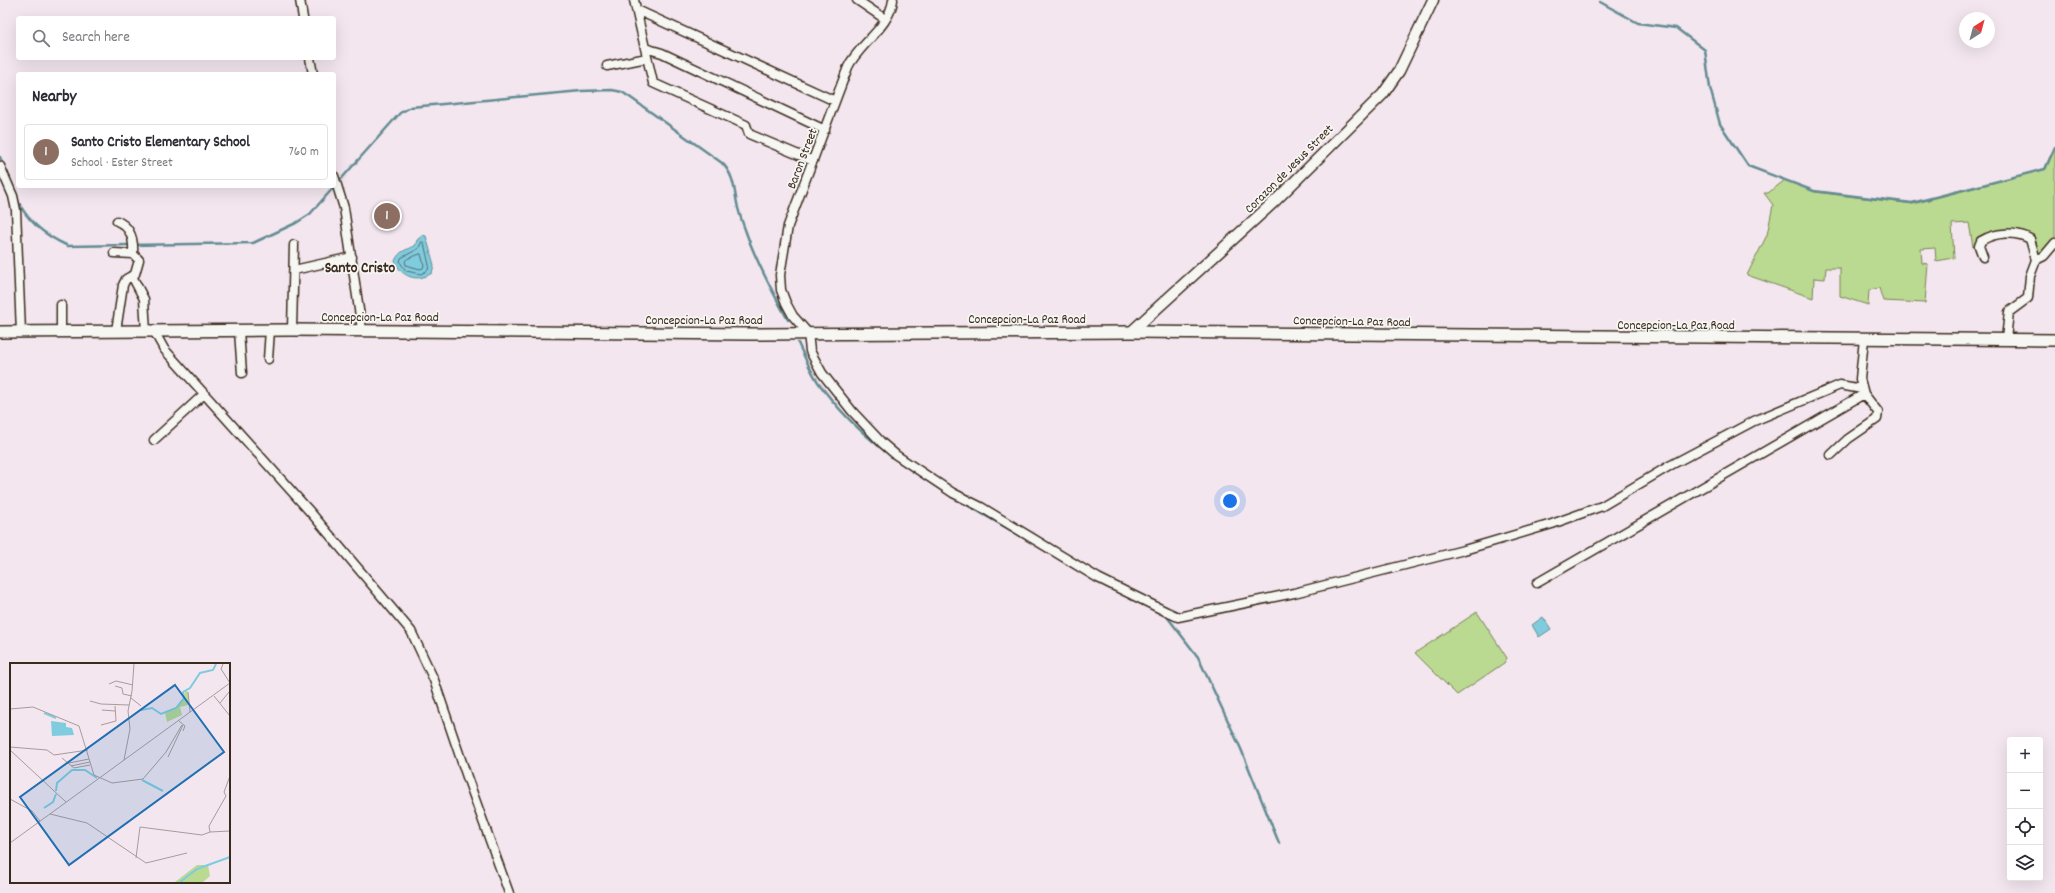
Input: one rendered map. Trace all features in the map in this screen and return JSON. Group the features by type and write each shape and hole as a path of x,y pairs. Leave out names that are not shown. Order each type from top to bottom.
{"main road":[{"name":"Concepcion-La Paz Road","path":"0,332 270,330 808,333 1131,332 2055,340"}],"street":[{"path":"300,0 303,16"},
{"path":"634,0 653,83 746,125 749,134 813,161"},
{"path":"857,0 885,20"},
{"name":"Baron Street","path":"808,333 793,316 781,290 780,275 788,226 851,61 890,13 893,0"},
{"name":"Corazon de Jesus Street","path":"1131,332 1275,201 1383,94 1399,71 1433,0"},
{"path":"637,10 836,101"},
{"path":"645,48 662,53 825,130"},
{"path":"607,66 647,58"},
{"path":"310,60 313,72"},
{"path":"0,166 13,196 16,213 21,332"},
{"path":"336,183 344,208 362,330"},
{"path":"116,331 122,285 126,279 135,274 139,260 133,248 130,230 125,224 117,221"},
{"path":"1983,257 1979,246 1981,241 2009,234 2018,234 2030,239 2036,260 2030,276 2028,298 2009,312 2006,339"},
{"path":"2036,260 2044,256 2055,244"},
{"path":"292,330 294,245"},
{"path":"114,253 133,248"},
{"path":"294,270 352,257"},
{"path":"132,276 144,299 150,331 164,349 224,414 312,514 411,631 434,680 509,893"},
{"path":"61,305 61,331"},
{"path":"268,359 270,330"},
{"path":"239,331 242,373"},
{"path":"808,333 810,351 822,373 852,411 882,443 896,455 953,492 981,507 1098,578 1178,617 1310,589 1464,550 1552,524 1602,506 1671,465 1754,421 1840,385 1863,391"},
{"path":"1831,455 1848,439 1877,419 1878,412 1863,391 1860,379 1864,339"},
{"path":"1538,583 1863,391"},
{"path":"154,440 204,394"}],"green space":[{"path":"2055,148 2055,242 2037,257 2021,233 1977,244 1973,247 1969,223 1952,224 1954,258 1936,261 1935,248 1921,249 1922,263 1928,264 1925,303 1883,301 1879,288 1869,290 1868,305 1840,296 1840,268 1826,268 1825,279 1814,278 1813,298 1747,275 1767,235 1773,205 1764,193 1768,193 1785,180 1815,192 1913,204 2046,169"},
{"path":"1477,612 1507,658 1504,663 1457,695 1415,653"}],"water":[{"path":"423,235 426,236 434,265 432,273 421,278 410,277 401,271 395,261 401,253 415,246 417,240"},
{"path":"1543,617 1551,629 1539,637 1532,625"}],"waterway":[{"path":"1600,2 1638,23 1676,28 1705,50 1710,88 1720,124 1748,166 1814,191 1912,203 2045,169 2055,147"},
{"path":"336,185 400,113 411,107 581,91 612,90 622,92 722,163 726,168 732,178 739,212 750,243 788,320"},
{"path":"0,157 3,165"},
{"path":"17,199 26,215 38,227 52,238 68,246 253,243 296,223 310,214 333,188"},
{"path":"798,343 807,363 825,392 866,436 885,451"},
{"path":"898,461 941,490"},
{"path":"955,498 1043,549"},
{"path":"1165,614 1198,657 1241,749 1279,843"}],"place":[{"name":"Santo Cristo Elementary School","path":"387,216"}],"district":[{"name":"Santo Cristo","path":"360,267"}]}
